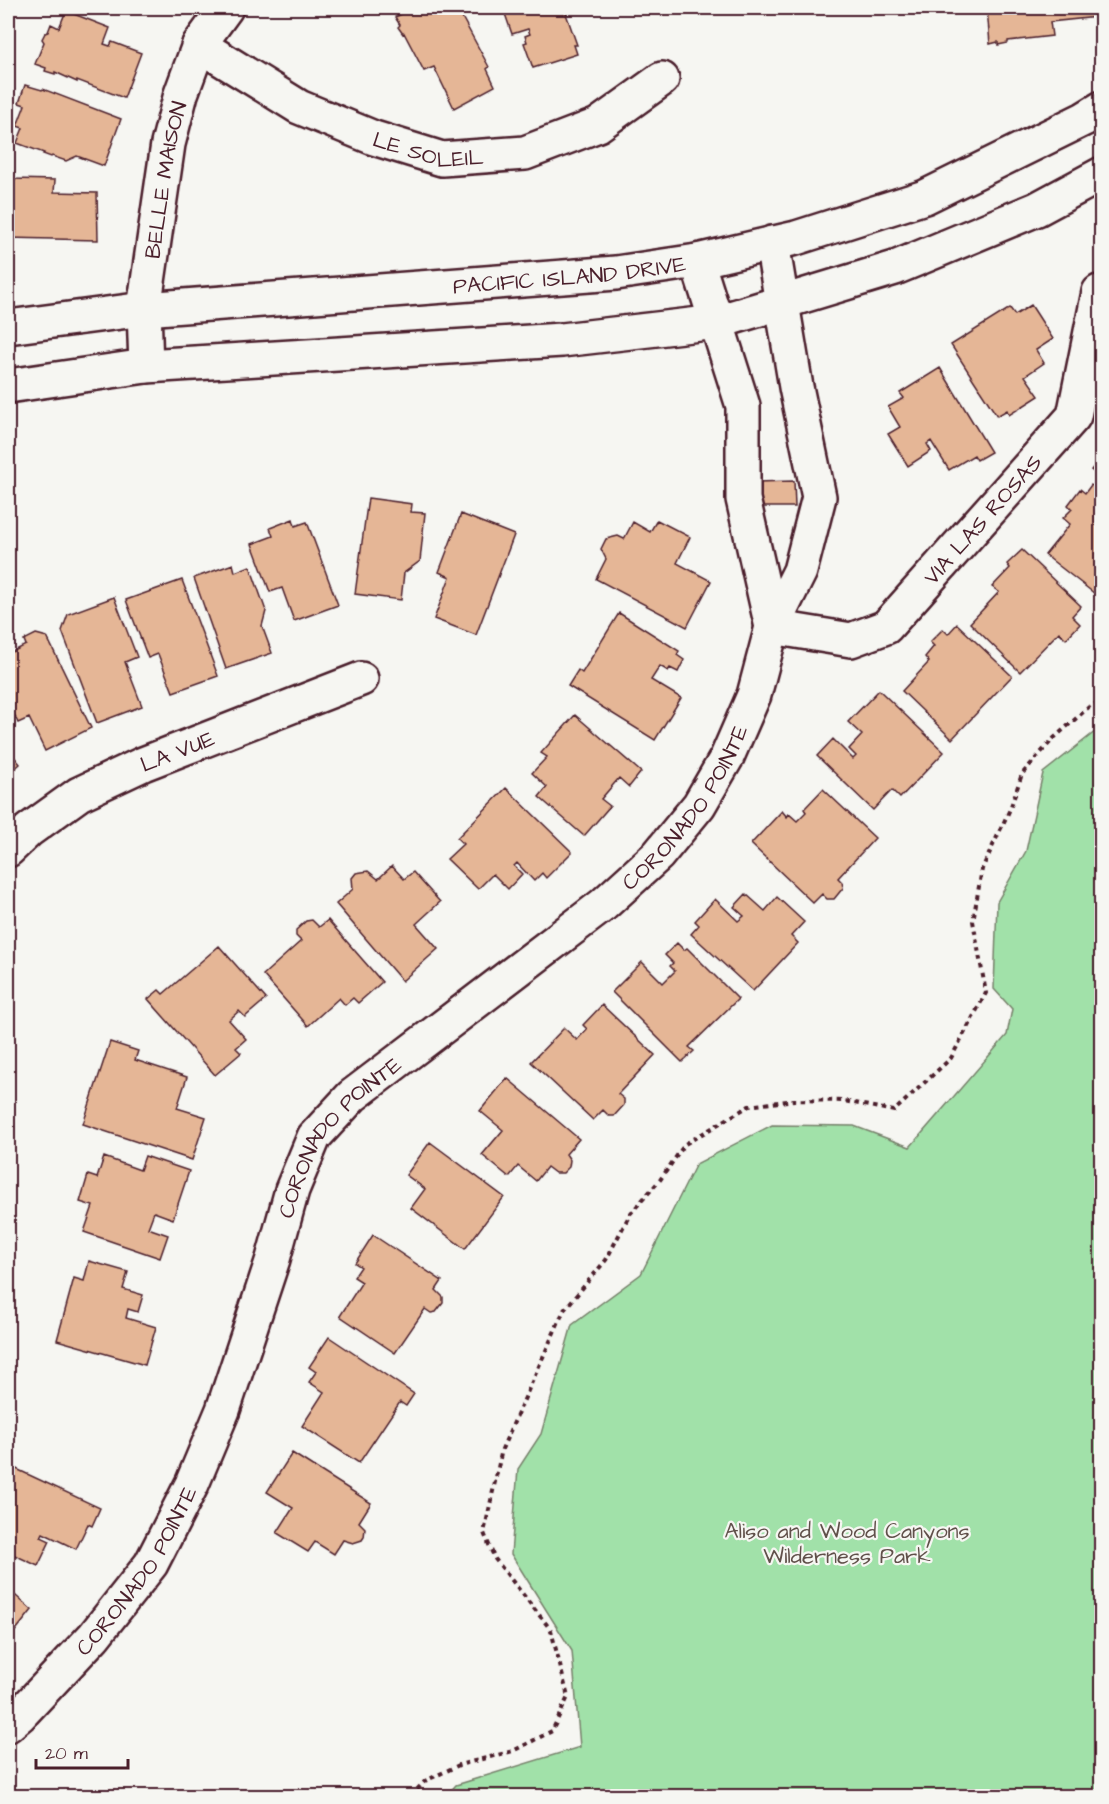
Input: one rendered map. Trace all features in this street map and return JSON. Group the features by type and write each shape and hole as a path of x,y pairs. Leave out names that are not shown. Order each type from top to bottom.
{"street":[{"name":"BELLE MAISON","path":"146,366 144,309 168,144 199,45 226,8"},
{"name":"LE SOLEIL","path":"199,45 299,107 374,138 442,159 525,153 598,125 662,79"},
{"name":"PACIFIC ISLAND DRIVE","path":"8,327 144,309 604,274 697,261 796,238 925,197 1084,119 1101,108"},
{"path":"8,386 146,366 562,340 717,322 894,268 1037,209 1101,174"},
{"name":"CORONADO POINTE","path":"8,1725 94,1636 151,1564 192,1484 223,1410 273,1259 292,1190 314,1137 352,1096 603,905 658,855 699,806 727,757 754,695 772,627 800,571 819,497 781,302 772,243"},
{"name":"CORONADO POINTE","path":"697,261 743,406 743,499 772,627"},
{"name":"VIA LAS ROSAS","path":"772,627 851,640 886,627 1074,416 1099,292"},
{"name":"LA VUE","path":"8,850 29,831 79,794 143,764 361,679"}],"path":[{"path":"411,1797 425,1781 451,1769 513,1751 552,1731 568,1697 551,1630 495,1558 484,1533 502,1449 564,1310 606,1260 630,1214 660,1180 685,1144 749,1106 794,1100 844,1101 894,1111 951,1058 986,993 973,921 982,869 1010,809 1022,774 1054,738 1090,706 1101,701"}],"green space":[{"name":"Aliso and Wood Canyons Wilderness Park","path":"1101,727 1101,1796 446,1796 456,1785 580,1747 572,1651 511,1554 518,1469 541,1434 572,1325 641,1274 696,1164 772,1125 854,1126 910,1147 1007,1035 1012,1009 994,989 997,902 1026,851 1043,773"}],"building":[{"path":"415,8 457,8 489,67 487,69 495,86 454,108 434,67 424,71 404,33 398,27 400,25 395,17"},
{"path":"503,8 564,8 577,45 574,45 577,54 533,68 524,43 527,42 525,36 530,34 528,29 512,34"},
{"path":"987,8 1096,8 1097,17 1050,22 1052,36 1008,41 1008,43 998,45 998,42 990,44"},
{"path":"66,11 110,28 104,44 110,46 112,42 141,53 124,98 55,72 55,74 45,71 46,68 35,64 44,42 42,39 45,33 48,32 51,24 59,28"},
{"path":"25,85 43,89 121,119 104,166 77,156 66,161 17,143 23,128 17,126 25,105 19,103"},
{"path":"8,176 13,176 12,179 55,180 54,192 97,193 98,240 8,238"},
{"path":"1031,305 1053,339 1036,350 1044,363 1025,376 1039,396 1009,415 1007,410 997,416 951,345 1010,308 1015,315"},
{"path":"940,368 991,452 977,460 974,455 949,470 931,441 927,444 931,451 908,466 888,434 900,427 888,407 904,398 900,393"},
{"path":"1102,457 1102,478 1091,470"},
{"path":"794,481 795,507 752,507 751,482"},
{"path":"1091,485 1102,493 1102,593 1099,597 1045,555 1070,524 1063,518 1072,509 1068,505 1080,489 1085,493"},
{"path":"368,498 412,504 411,512 425,513 420,561 404,573 401,600 355,594"},
{"path":"461,514 514,535 476,635 434,619 450,577 439,572"},
{"path":"293,519 295,526 307,522 338,605 294,621 282,588 270,592 252,544 273,536 270,528"},
{"path":"657,520 690,537 677,563 711,581 687,627 596,579 606,559 601,549 606,539 618,536 624,539 633,522 650,532"},
{"path":"1022,550 1081,606 1072,616 1080,624 1066,639 1059,632 1020,672 970,623 999,592 992,587 1010,568 1007,564"},
{"path":"233,564 235,572 250,566 266,611 262,626 272,653 226,669 194,578"},
{"path":"182,580 218,676 173,692 158,654 148,658 126,600"},
{"path":"114,597 137,657 125,662 142,706 97,723 62,631 68,614"},
{"path":"619,613 679,651 677,655 684,660 678,672 670,668 668,671 660,666 651,680 681,698 655,740 568,686 578,670 582,673"},
{"path":"957,624 1012,676 952,739 902,691 929,662 925,657 934,646 930,642 943,629 948,634"},
{"path":"36,634 47,637 91,728 45,751 29,718 18,723 8,701 8,654 26,645 24,640"},
{"path":"879,690 944,752 900,798 892,790 873,810 817,756 833,739 853,759 856,756 849,749 862,735 848,722"},
{"path":"575,715 641,772 629,787 619,778 601,799 610,806 584,836 539,797 547,787 532,773 547,757 541,753"},
{"path":"8,749 20,764 8,775"},
{"path":"506,788 572,852 546,878 542,873 534,881 517,863 514,866 522,874 508,889 493,874 478,889 447,859 463,844 457,838"},
{"path":"823,789 875,838 838,878 843,888 834,899 827,899 822,894 813,903 751,844 782,811 787,817 789,814 797,821 806,812 804,809"},
{"path":"392,866 404,879 413,872 440,902 416,924 438,949 402,981 336,904 353,889 352,878 356,873 368,871 378,879"},
{"path":"746,894 765,911 777,897 804,922 791,936 798,943 753,991 691,934 699,925 695,921 715,899 738,921 744,916 734,907"},
{"path":"312,920 319,927 328,920 382,982 358,1003 353,998 345,1005 339,998 308,1026 263,975 301,941 296,936 296,930 306,921"},
{"path":"677,943 684,950 687,948 738,999 689,1047 694,1051 682,1062 612,992 642,962 663,983 675,971 670,966 673,963 665,955"},
{"path":"219,946 266,999 245,1017 239,1011 229,1020 246,1039 236,1048 241,1053 215,1075 148,999 159,990 163,994"},
{"path":"602,1005 655,1055 618,1094 624,1099 624,1105 614,1116 609,1116 603,1110 593,1120 531,1062 564,1028 577,1040 587,1029 583,1025"},
{"path":"110,1042 138,1051 135,1060 187,1077 177,1108 206,1117 192,1160 83,1124"},
{"path":"507,1078 579,1139 566,1154 570,1160 569,1167 563,1173 555,1173 547,1167 536,1181 518,1166 509,1177 482,1155 503,1130 480,1111"},
{"path":"430,1142 504,1197 465,1249 411,1208 425,1189 406,1175"},
{"path":"145,1156 189,1171 173,1219 154,1212 148,1228 168,1235 160,1258 84,1232 93,1206 80,1202 88,1175 97,1178 104,1157 140,1170"},
{"path":"373,1235 442,1281 436,1290 443,1297 443,1303 436,1312 431,1313 425,1309 395,1353 340,1316 362,1282 354,1277 361,1267 355,1263"},
{"path":"89,1261 128,1272 123,1289 143,1295 138,1312 128,1309 126,1318 156,1327 145,1365 57,1340 74,1278 84,1281"},
{"path":"329,1337 414,1394 406,1406 400,1402 359,1463 302,1426 324,1392 309,1382 316,1372 309,1367"},
{"path":"292,1453 371,1503 359,1522 365,1528 362,1540 353,1543 343,1540 334,1554 315,1542 308,1552 277,1533 293,1508 267,1492"},
{"path":"8,1467 100,1508 92,1526 88,1524 76,1549 43,1533 41,1537 50,1541 38,1566 8,1552 10,1536 8,1534"},
{"path":"8,1589 32,1610 8,1640"}]}
